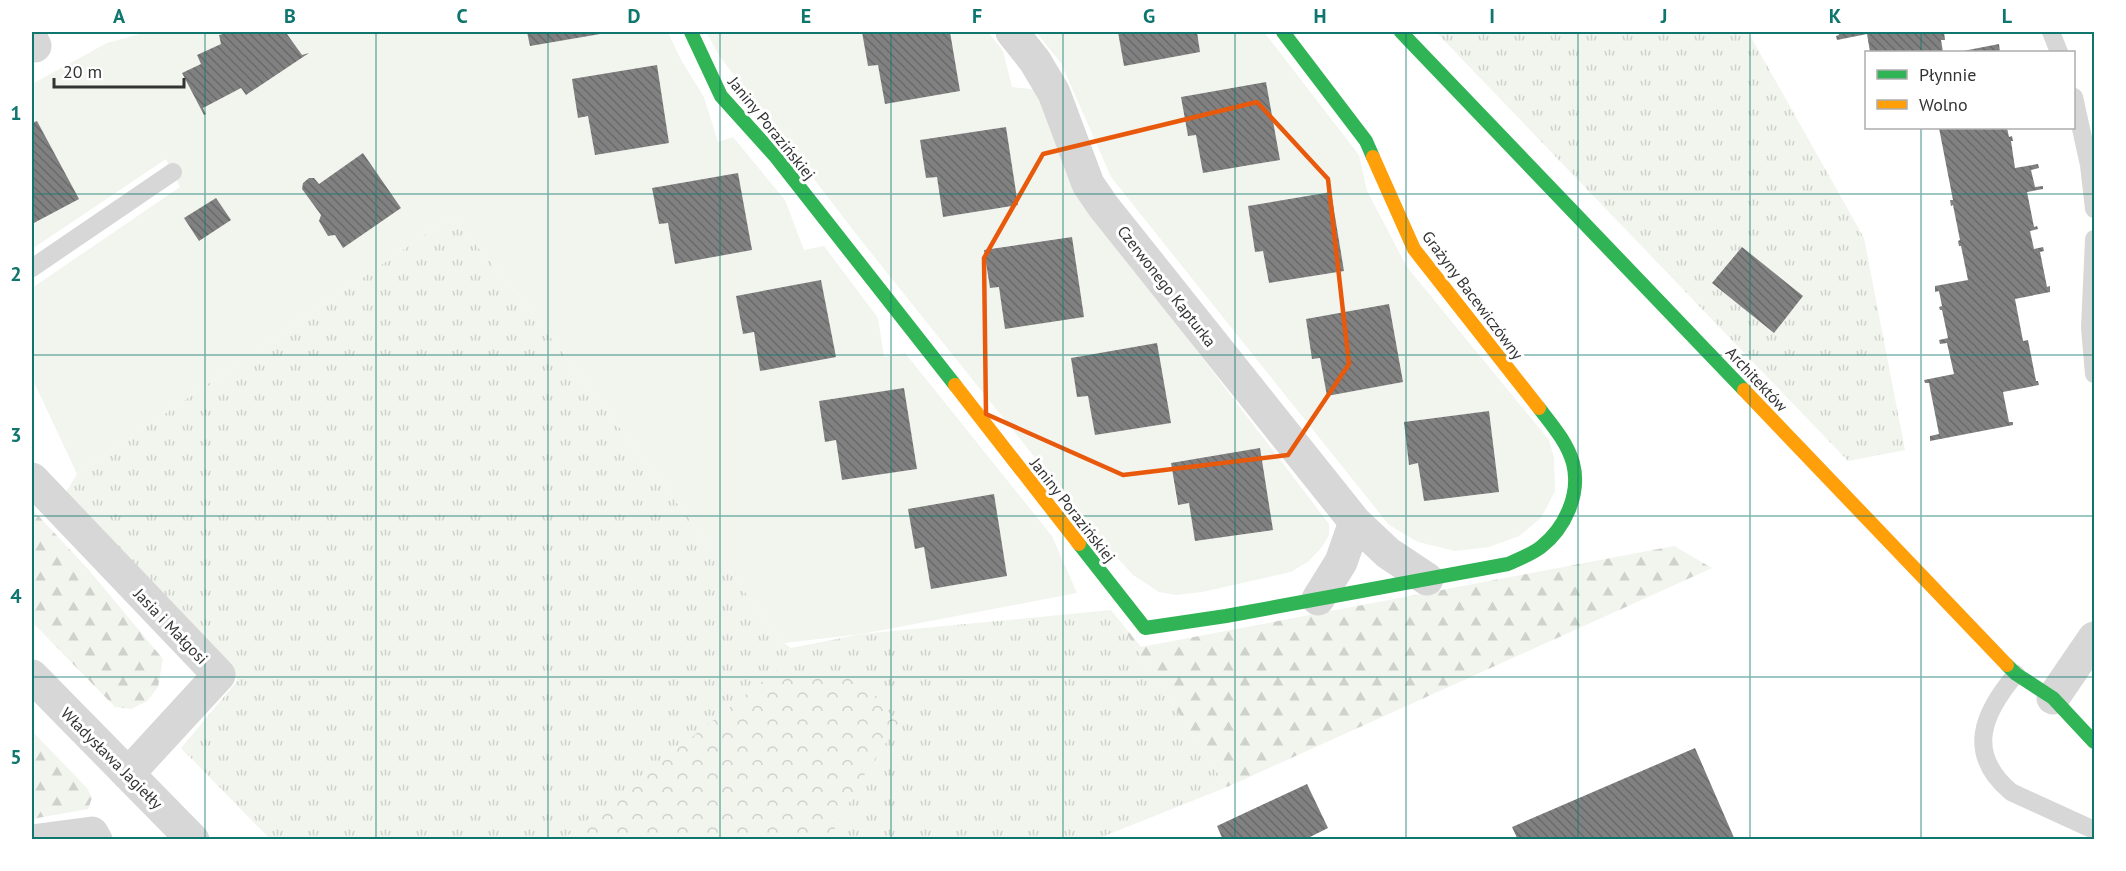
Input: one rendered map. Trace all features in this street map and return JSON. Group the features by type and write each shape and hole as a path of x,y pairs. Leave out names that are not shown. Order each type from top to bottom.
{"street":[{"name":"Janiny Porazińskiej","path":"691,32 721,96 775,156 1145,628 1508,564 1540,547 1554,535 1571,505 1575,488"},
{"name":"Czerwonego Kapturka","path":"1012,32 1035,60 1054,93 1088,184 1103,206 1355,522 1388,553 1427,579"},
{"name":"Grażyny Bacewiczówny","path":"1283,32 1366,141 1414,249 1560,435 1574,466 1575,488"},
{"name":"Architektów","path":"1401,32 2016,674 2053,698 2094,742"},
{"name":"Jasia i Małgosi","path":"32,479 219,675 128,774"},
{"path":"1318,599 1341,562 1355,522"},
{"path":"2053,698 2094,638"},
{"name":"Władysława Jagiełły","path":"32,676 193,840"},
{"path":"39,840 92,833 96,840"}],"lane":[{"path":"2051,32 2059,51"},
{"path":"2075,106 2089,165 2094,209"},
{"path":"32,268 172,172"},
{"path":"2094,239 2090,328 2094,374"},
{"path":"2016,674 1995,700 1986,720 1984,745 1990,770 2011,792 2094,830"}],"highlighted area":[{"path":"1257,102 1328,179 1349,364 1288,455 1123,475 986,414 984,258 1043,154"}],"green space":[{"path":"147,32 231,32 219,35 221,44 197,55 201,64 182,74 204,115 206,114 203,108 241,88 246,95 306,55 302,55 287,34 288,32 527,32 530,46 606,32 668,32 681,60 704,97 718,142 733,137 785,200 804,250 824,246 878,318 884,357 905,353 1052,536 1077,593 862,634 784,643 523,301 452,216 77,474 32,378 32,288 180,187 166,159 32,249 32,224 78,199 37,121 32,123 32,84 107,43","holes":["656,66 669,143 595,155 588,116 579,118","363,153 401,208 343,247 335,235 328,236 319,221 321,215 302,189 303,183 309,178 314,178 319,184","738,173 751,250 676,264 668,223 659,224 652,188","736,296 836,356 761,370 753,332 743,334","904,388 917,469 842,480 836,440 825,441 819,401","994,494 1007,576 931,588 924,547 915,549"]},
{"path":"706,32 862,32 868,66 878,65 886,104 960,91 950,32 988,32 1003,51 1012,87 1031,89 1040,93 1169,314 1329,524 1329,535 1322,547 1309,561 1291,572 1202,592 1176,595 1159,592 1133,575 1096,534 860,239 720,57","holes":["1006,127 1018,205 943,217 937,177 926,178 921,140","1071,237 1083,316 999,287 990,288 984,250","1157,344 1170,423 1095,435 1088,396 1077,397 1071,358","1260,449 1273,530 1196,541 1189,503 1177,505 1171,463"]},
{"path":"1036,32 1118,32 1124,65 1200,52 1197,32 1264,32 1359,155 1367,191 1407,267 1549,440 1554,458 1555,491 1541,518 1519,536 1489,547 1455,551 1418,542 1389,525 1111,177 1061,63","holes":["1266,82 1280,160 1203,173 1196,135 1188,136 1181,97","1331,192 1344,271 1269,283 1263,251 1255,251 1248,206","1389,305 1403,382 1328,396 1320,358 1312,359 1306,319","1489,411 1499,492 1424,501 1418,463 1409,464 1404,422"]},
{"path":"1436,32 1748,32 1864,238 1905,450 1848,461"},
{"path":"452,216 523,301 784,643 791,648 862,634 1111,610 1227,787 1097,839 270,839 181,748 238,680 65,494 77,474"},
{"path":"32,509 88,569 163,659 158,687 147,701 131,709 115,707 32,622"},
{"path":"1674,546 1712,568 1227,787 1111,610 1141,647"},
{"path":"777,670 857,678 899,723 865,774 829,839 563,839"},
{"path":"32,731 87,788 92,798 88,809 32,819"}],"building":[{"path":"231,32 288,32 287,34 302,55 309,53 246,95 241,88 203,108 206,114 204,115 182,73 201,64 197,55 221,44 219,35"},
{"path":"527,32 606,32 606,33 530,46"},
{"path":"862,32 950,32 960,91 885,104 878,65 868,66"},
{"path":"1118,32 1197,32 1200,52 1124,66"},
{"path":"1838,32 1944,32 1945,40 1941,40 1943,51 1870,51 1867,34 1837,40 1836,36 1839,35"},
{"path":"1999,44 2000,51 1963,51"},
{"path":"657,65 669,143 595,155 588,116 578,118 572,79"},
{"path":"1266,82 1280,160 1203,173 1196,135 1188,136 1181,97"},
{"path":"37,121 79,199 32,224 32,123"},
{"path":"1006,127 1018,205 943,217 937,177 926,178 920,140"},
{"path":"1939,129 2007,129 2009,137 2012,136 2013,141 2011,141 2015,168 2038,164 2039,168 2031,170 2035,187 2043,186 2043,189 2027,192 2034,227 2037,226 2038,229 2030,231 2034,249 2043,247 2044,251 2040,252 2050,292 2015,299 2023,341 2028,340 2036,381 2039,385 2003,392 2009,422 2013,422 2013,425 1930,441 1930,436 1939,434 1929,383 1925,383 1924,380 1954,374 1947,343 1940,344 1939,340 1948,338 1942,310 1939,307 1942,306 1939,291 1935,292 1935,286 1968,280 1958,241 1960,240 1953,205 1951,206 1950,200 1953,200"},
{"path":"363,153 401,208 343,248 335,235 328,236 319,221 321,215 302,189 303,183 309,178 314,178 319,184"},
{"path":"738,173 752,250 675,264 668,223 659,224 652,188"},
{"path":"1331,192 1344,271 1269,283 1263,251 1255,252 1248,206"},
{"path":"216,198 231,220 199,241 184,218"},
{"path":"1072,237 1084,317 1005,329 999,287 990,288 984,250"},
{"path":"1742,247 1803,296 1774,333 1712,283"},
{"path":"821,280 836,357 760,371 754,332 743,334 736,296"},
{"path":"1389,304 1403,382 1327,396 1320,358 1312,359 1306,319"},
{"path":"1157,343 1171,423 1095,435 1088,396 1077,397 1071,358"},
{"path":"904,388 917,469 842,480 836,440 825,442 819,401"},
{"path":"1489,411 1499,492 1424,501 1418,463 1409,465 1404,422"},
{"path":"1260,448 1273,530 1195,541 1189,503 1178,505 1171,463"},
{"path":"994,494 1007,576 931,589 924,547 915,549 908,509"},
{"path":"1695,748 1735,840 1518,840 1512,827"},
{"path":"1307,784 1328,828 1304,840 1223,840 1217,826"}],"traffic: fast":[{"path":"691,32 721,96 775,156 955,385"},
{"path":"1283,32 1366,141 1373,157"},
{"path":"1401,32 1744,390"},
{"path":"1079,544 1145,628 1226,616 1508,564 1534,552 1550,539 1564,520 1573,498 1575,475 1570,455 1559,434 1539,408"},
{"path":"2007,665 2016,674 2053,698 2094,742"}],"traffic: slow":[{"path":"1373,157 1414,249 1539,408"},
{"path":"955,385 1079,544"},
{"path":"1744,390 2007,665"}]}
